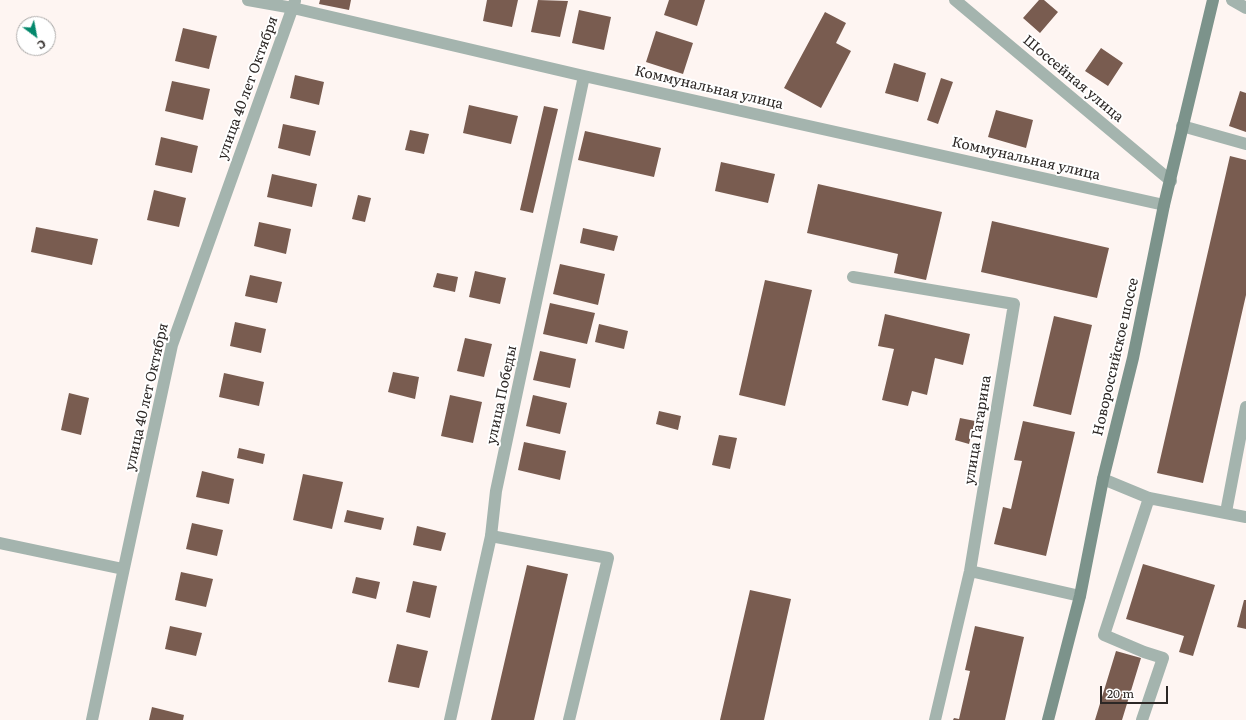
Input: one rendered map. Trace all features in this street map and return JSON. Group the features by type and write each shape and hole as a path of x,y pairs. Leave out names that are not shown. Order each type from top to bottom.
{"main road":[{"name":"Новороссийское шоссе","path":"1048,720 1080,596 1103,479 1133,358 1164,205 1171,182 1182,126 1213,0"}],"street":[{"name":"Коммунальная улица","path":"248,0 294,4 584,76 1164,205"},
{"name":"Шоссейная улица","path":"955,0 1171,182"},
{"path":"1232,0 1246,8"},
{"name":"улица 40 лет Октября","path":"92,720 172,345 294,4"},
{"name":"улица Победы","path":"450,720 491,536 496,492 584,76"},
{"path":"1182,126 1246,144"},
{"name":"улица Гагарина","path":"853,278 1014,304 970,571 934,720"},
{"path":"1226,512 1246,407"},
{"path":"1103,479 1149,498 1246,517"},
{"path":"1142,720 1162,658 1104,635 1149,498"},
{"path":"491,536 608,558 569,720"},
{"path":"0,543 123,569"},
{"path":"970,571 1080,596"}],"building":[{"path":"320,0 351,0 349,10 319,4"},
{"path":"487,0 518,0 512,27 483,21"},
{"path":"538,0 568,1 560,37 531,32"},
{"path":"669,0 705,0 697,26 664,15"},
{"path":"1039,0 1044,0 1058,12 1040,33 1023,18"},
{"path":"579,10 611,17 604,50 572,43"},
{"path":"825,12 846,23 836,43 851,51 821,108 784,88"},
{"path":"183,28 217,36 209,69 175,61"},
{"path":"656,31 693,43 683,74 646,62"},
{"path":"1101,48 1123,63 1108,86 1085,71"},
{"path":"894,63 926,73 918,102 885,93"},
{"path":"295,75 324,82 319,105 290,98"},
{"path":"941,78 953,82 938,124 927,120"},
{"path":"172,81 210,89 203,120 165,111"},
{"path":"1240,91 1246,93 1246,132 1229,126"},
{"path":"469,105 518,116 511,144 463,133"},
{"path":"544,106 558,109 533,213 520,210"},
{"path":"996,110 1033,120 1026,148 988,137"},
{"path":"283,124 316,131 310,156 278,148"},
{"path":"410,130 429,134 424,154 405,150"},
{"path":"585,131 661,148 654,177 578,160"},
{"path":"161,137 198,146 192,173 155,165"},
{"path":"1230,156 1246,160 1246,295 1203,483 1157,473"},
{"path":"721,162 775,174 768,203 715,191"},
{"path":"272,174 317,184 312,207 267,197"},
{"path":"818,184 942,212 926,280 894,273 898,254 807,233"},
{"path":"154,190 186,198 179,227 147,220"},
{"path":"358,195 371,198 365,222 352,219"},
{"path":"992,221 1109,248 1097,298 981,272"},
{"path":"259,222 291,229 286,254 254,246"},
{"path":"36,227 98,239 92,265 31,252"},
{"path":"583,228 618,236 614,251 580,243"},
{"path":"560,264 605,274 598,305 553,294"},
{"path":"475,271 506,278 500,304 469,297"},
{"path":"437,273 458,277 455,292 433,287"},
{"path":"250,275 282,282 277,303 245,296"},
{"path":"765,280 812,290 785,406 739,395"},
{"path":"550,303 595,313 587,344 543,334"},
{"path":"885,314 970,334 963,365 935,358 927,395 912,391 908,406 882,400 894,349 878,346"},
{"path":"1054,316 1092,325 1071,415 1033,406"},
{"path":"235,322 266,329 261,353 230,346"},
{"path":"599,324 628,331 624,349 595,342"},
{"path":"465,338 492,344 484,377 457,371"},
{"path":"540,351 576,359 570,388 533,380"},
{"path":"393,372 419,377 415,399 388,392"},
{"path":"224,373 264,382 259,406 219,397"},
{"path":"69,393 89,398 81,435 61,430"},
{"path":"450,395 482,402 473,443 441,436"},
{"path":"533,395 567,403 560,434 526,426"},
{"path":"659,411 681,416 678,430 656,424"},
{"path":"960,418 975,421 969,444 955,440"},
{"path":"1023,421 1075,432 1046,556 994,544 1003,507 1011,509 1022,461 1014,460"},
{"path":"719,435 737,438 730,469 712,465"},
{"path":"524,442 566,451 560,480 518,470"},
{"path":"239,448 265,454 263,464 237,458"},
{"path":"202,471 234,479 229,504 196,497"},
{"path":"303,474 343,482 332,529 293,520"},
{"path":"347,510 384,518 381,530 344,522"},
{"path":"192,523 223,530 217,556 186,549"},
{"path":"417,526 446,533 441,551 413,545"},
{"path":"1143,564 1215,585 1193,656 1179,652 1184,636 1126,619"},
{"path":"527,565 568,574 534,720 491,720"},
{"path":"181,572 213,579 206,607 175,600"},
{"path":"356,577 380,582 376,599 352,593"},
{"path":"413,581 437,586 430,618 406,612"},
{"path":"750,590 791,599 764,720 720,720"},
{"path":"1244,600 1246,600 1246,629 1237,627"},
{"path":"170,626 202,633 196,656 165,649"},
{"path":"975,626 1024,637 1005,720 953,720 954,718 959,719 970,671 965,670"},
{"path":"397,644 428,651 419,688 388,682"},
{"path":"1116,651 1141,658 1122,720 1095,720"},
{"path":"152,707 184,715 183,720 149,720"}]}
